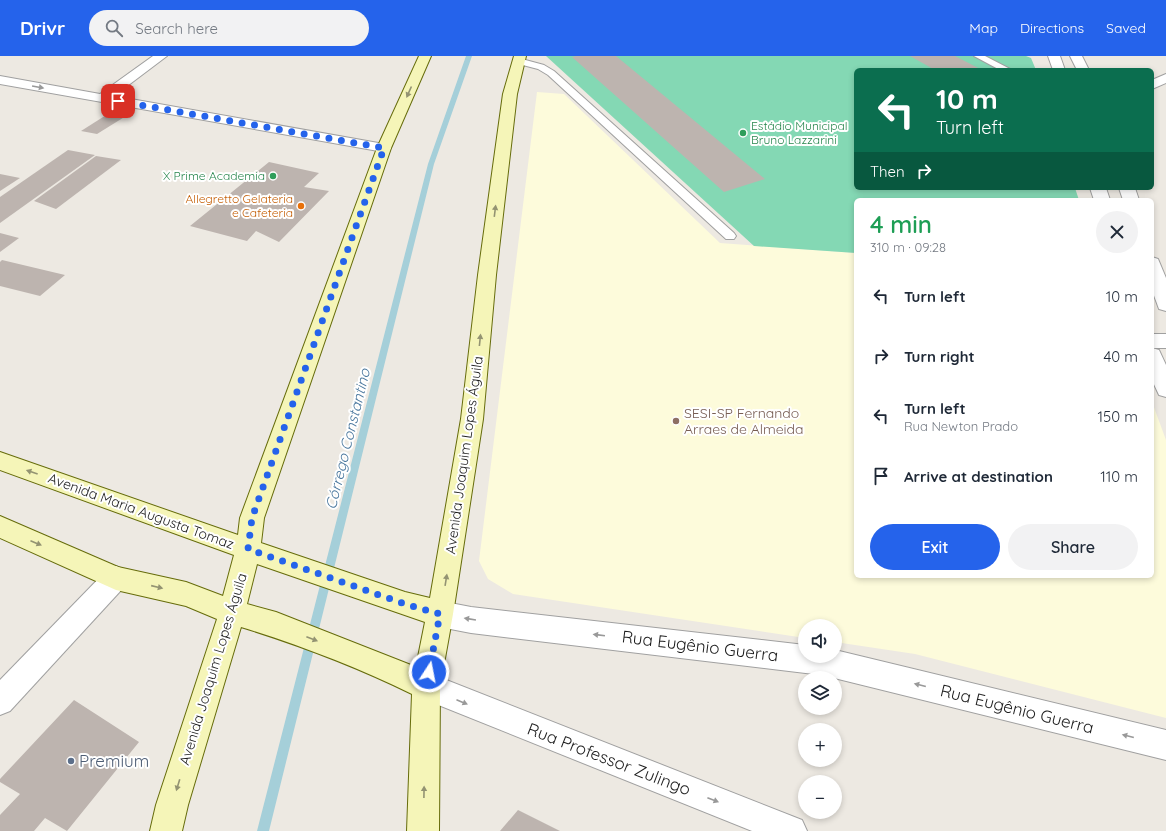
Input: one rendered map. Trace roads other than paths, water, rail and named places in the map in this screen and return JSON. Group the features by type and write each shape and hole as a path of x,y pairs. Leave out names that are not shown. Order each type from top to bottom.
{"main road":[{"name":"Avenida Joaquim Lopes Águila","path":"166,831 172,805 232,612 248,549 252,518 384,148 425,56"},
{"name":"Avenida Joaquim Lopes Águila","path":"423,831 426,686 440,614 472,418 489,259 510,94 519,59"},
{"name":"Avenida Maria Augusta Tomaz","path":"0,461 306,570 405,604 440,614"},
{"path":"0,527 116,578 186,594 232,612 276,625 395,671 426,686"}],"street":[{"path":"102,98 161,56"},
{"path":"1054,56 1058,68"},
{"path":"1076,56 1082,68"},
{"path":"1154,85 1166,78"},
{"path":"0,80 384,148"},
{"path":"1154,269 1166,305"},
{"path":"1154,341 1166,341"},
{"path":"1154,360 1166,389"},
{"path":"0,701 116,578"},
{"name":"Rua Eugênio Guerra","path":"440,614 479,621 822,661 1166,745"},
{"name":"Rua Professor Zulingo","path":"426,686 791,831"}],"lane":[{"path":"978,56 1003,68"},
{"path":"519,59 541,67 551,74 730,236"}],"waterway":[{"name":"Córrego Constantino","path":"263,831 431,164 469,56"}],"place":[{"name":"Estádio Municipal Bruno Lazzarini","path":"743,133"},
{"name":"X Prime Academia","path":"273,176"},
{"name":"Allegretto Gelateria e Cafeteria","path":"301,206"},
{"name":"SESI-SP Fernando Arraes de Almeida","path":"676,421"},
{"name":"Premium","path":"71,761"}]}
